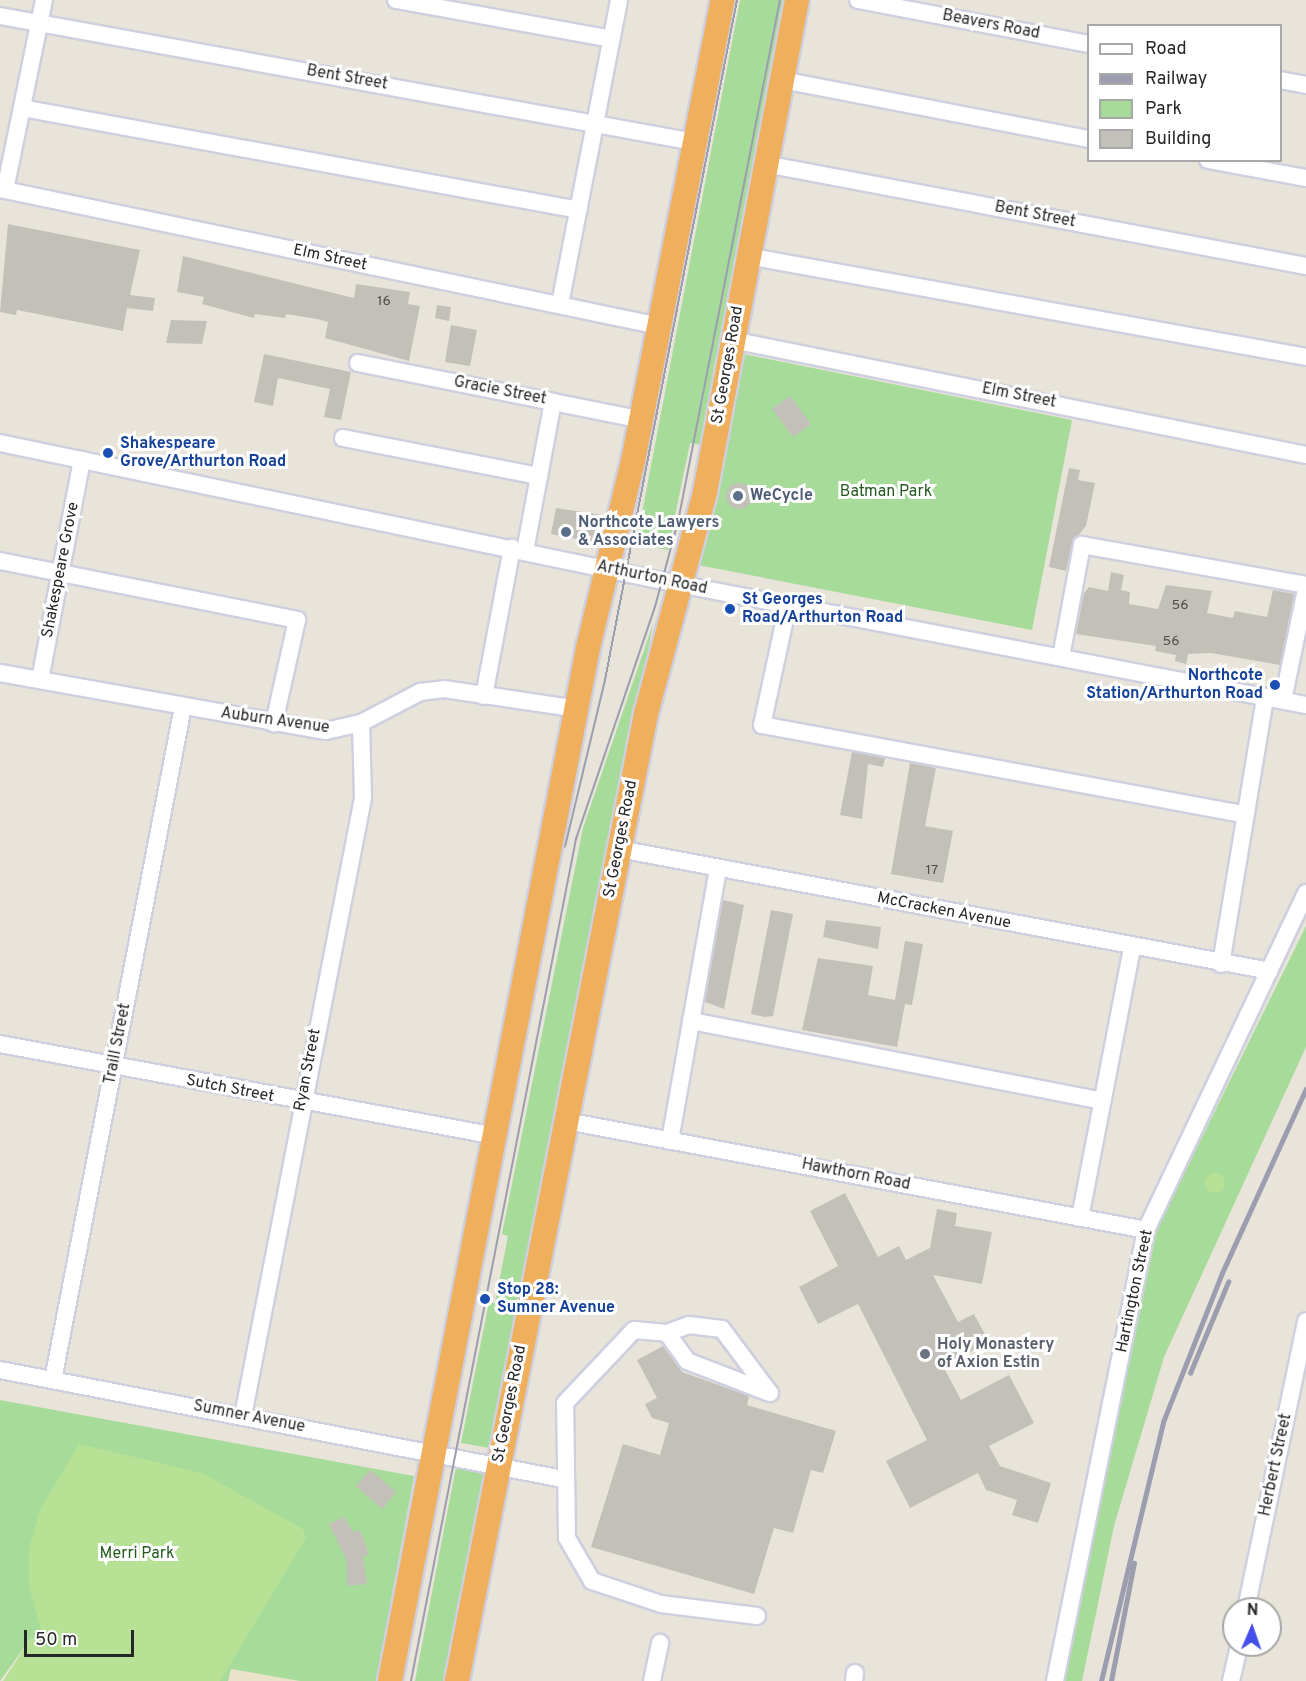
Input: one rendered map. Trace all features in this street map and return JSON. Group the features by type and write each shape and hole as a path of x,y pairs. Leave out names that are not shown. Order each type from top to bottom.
{"highway":[{"path":"390,1681 578,709 607,569 642,420 723,0"},
{"name":"St Georges Road","path":"457,1681 657,662 681,585 703,501 747,256 797,0"}],"street":[{"path":"3,189 44,0"},
{"path":"396,0 612,39"},
{"path":"560,304 619,0"},
{"name":"Beavers Road","path":"858,0 892,3 1087,44"},
{"name":"Bent Street","path":"0,16 694,142"},
{"path":"782,80 1087,139"},
{"path":"1282,80 1306,85"},
{"path":"22,108 579,210"},
{"path":"1219,162 1306,178"},
{"name":"Bent Street","path":"765,164 1306,266"},
{"name":"Elm Street","path":"3,189 659,326"},
{"path":"747,256 1306,357"},
{"name":"Elm Street","path":"732,340 1306,455"},
{"name":"Gracie Street","path":"357,363 642,420"},
{"path":"484,696 518,549 539,476 553,402"},
{"path":"343,438 539,476"},
{"name":"Arthurton Road","path":"0,443 518,549 681,585 1306,705"},
{"name":"Shakespeare Grove","path":"40,680 82,460"},
{"path":"1061,657 1082,545 1306,587 1283,700"},
{"path":"0,561 297,620 274,723"},
{"path":"788,605 762,725 1245,815"},
{"name":"Auburn Avenue","path":"0,673 326,732 362,723 420,692 444,689 578,709"},
{"path":"1221,964 1265,697"},
{"name":"Traill Street","path":"53,1380 183,707"},
{"name":"Ryan Street","path":"243,1416 301,1102 363,798 362,723"},
{"name":"McCracken Avenue","path":"619,849 1221,964 1270,971"},
{"path":"670,1141 718,868"},
{"name":"Hartington Street","path":"1055,1681 1146,1230 1306,893"},
{"path":"1080,1218 1132,947"},
{"path":"691,1021 1102,1101"},
{"name":"Sutch Street","path":"0,1044 301,1102 496,1136"},
{"name":"Hawthorn Road","path":"566,1121 1146,1230"},
{"name":"Herbert Street","path":"1248,1597 1306,1321"},
{"path":"667,1333 687,1361 770,1393 722,1329 689,1325 667,1333 634,1330 565,1403 562,1479 567,1538 592,1581 661,1604 757,1617"},
{"name":"Sumner Avenue","path":"0,1370 499,1464 562,1479"},
{"path":"652,1681 660,1643"},
{"path":"1231,1681 1236,1657"}],"shaded area":[{"path":"230,1669 300,1681 228,1681"}],"green space":[{"path":"740,0 787,0 726,338 702,445 690,443 668,550 636,544"},
{"name":"Batman Park","path":"743,354 1072,420 1032,630 698,565"},
{"path":"653,624 495,1449 461,1443 489,1302 495,1303 508,1236 502,1234 583,828"},
{"path":"1306,926 1306,1047 1164,1357 1114,1526 1082,1681 1064,1681 1157,1229"},
{"path":"1215,1173 1222,1176 1225,1183 1222,1190 1215,1193 1208,1190 1205,1183 1208,1176"},
{"name":"Merri Park","path":"0,1400 414,1476 376,1681 300,1681 231,1669 228,1681 100,1681 31,1638 0,1681"},
{"path":"79,1444 202,1473 303,1529 306,1538 220,1681 3,1681 31,1638 53,1651 44,1640 29,1587 29,1549 40,1510"},
{"path":"456,1467 490,1474 450,1681 415,1681"}],"building":[{"path":"8,224 140,250 130,295 155,298 153,311 127,308 123,331 17,310 16,315 0,312"},
{"path":"183,256 354,298 356,284 410,292 408,304 420,306 409,361 325,338 328,322 286,314 285,318 255,314 254,318 202,304 204,297 177,292"},
{"path":"437,305 451,307 449,321 435,318"},
{"path":"171,320 207,321 202,344 166,343"},
{"path":"451,325 477,330 470,366 445,362"},
{"path":"264,354 351,372 341,420 324,417 330,389 278,378 273,406 254,402"},
{"path":"790,396 811,424 793,437 772,409"},
{"path":"1069,468 1080,470 1078,480 1095,483 1086,526 1072,543 1066,571 1049,567"},
{"path":"739,483 748,487 752,496 748,505 739,509 730,505 726,496 730,487"},
{"path":"556,508 602,515 597,543 551,534"},
{"path":"1111,572 1124,575 1121,590 1130,592 1129,604 1158,609 1166,585 1212,591 1207,613 1233,618 1235,611 1267,617 1273,590 1294,594 1280,665 1211,653 1188,654 1186,664 1175,661 1176,655 1155,651 1156,646 1076,634 1084,593 1089,587 1108,591"},
{"path":"852,752 885,758 883,767 868,764 862,819 840,815"},
{"path":"910,763 936,768 925,826 953,831 943,883 891,874"},
{"path":"723,900 744,905 724,1009 705,1002"},
{"path":"771,910 793,914 773,1016 765,1017 751,1014"},
{"path":"826,920 881,927 878,949 823,937"},
{"path":"905,941 923,944 912,1005 905,1004 897,1047 802,1030 818,958 873,966 868,995 895,1000"},
{"name":"Holy Monastery of Axion Estin","path":"845,1193 878,1257 899,1246 906,1260 930,1248 937,1209 957,1213 955,1226 992,1232 982,1284 933,1275 958,1322 974,1314 989,1342 943,1366 961,1400 1009,1375 1034,1423 989,1446 1000,1466 1051,1483 1038,1523 1012,1515 1017,1500 986,1490 978,1473 910,1508 886,1461 927,1440 858,1304 818,1324 799,1287 838,1266 810,1211"},
{"path":"663,1346 682,1372 749,1396 747,1405 836,1431 823,1473 811,1470 793,1533 774,1528 754,1594 591,1547 623,1444 660,1455 669,1423 652,1418 645,1404 657,1398 637,1360"},
{"path":"370,1470 396,1492 382,1509 356,1486"},
{"path":"344,1517 353,1532 360,1530 369,1554 363,1557 367,1584 347,1586 347,1561 329,1524"}],"tram line":[{"path":"565,847 605,680 737,0"},
{"path":"411,1681 576,839 655,607 678,522 780,0"}],"railway":[{"path":"1101,1681 1163,1422 1222,1273 1306,1089"},
{"path":"1190,1373 1228,1282"},
{"path":"1111,1681 1134,1563"}],"place":[{"name":"Shakespeare Grove/Arthurton Road","path":"108,453"},
{"name":"WeCycle","path":"738,496"},
{"name":"Northcote Lawyers & Associates","path":"566,532"},
{"name":"St Georges Road/Arthurton Road","path":"730,609"},
{"name":"Northcote Station/Arthurton Road","path":"1275,685"},
{"name":"Stop 28: Sumner Avenue","path":"485,1299"},
{"name":"Holy Monastery of Axion Estin","path":"925,1354"}]}
